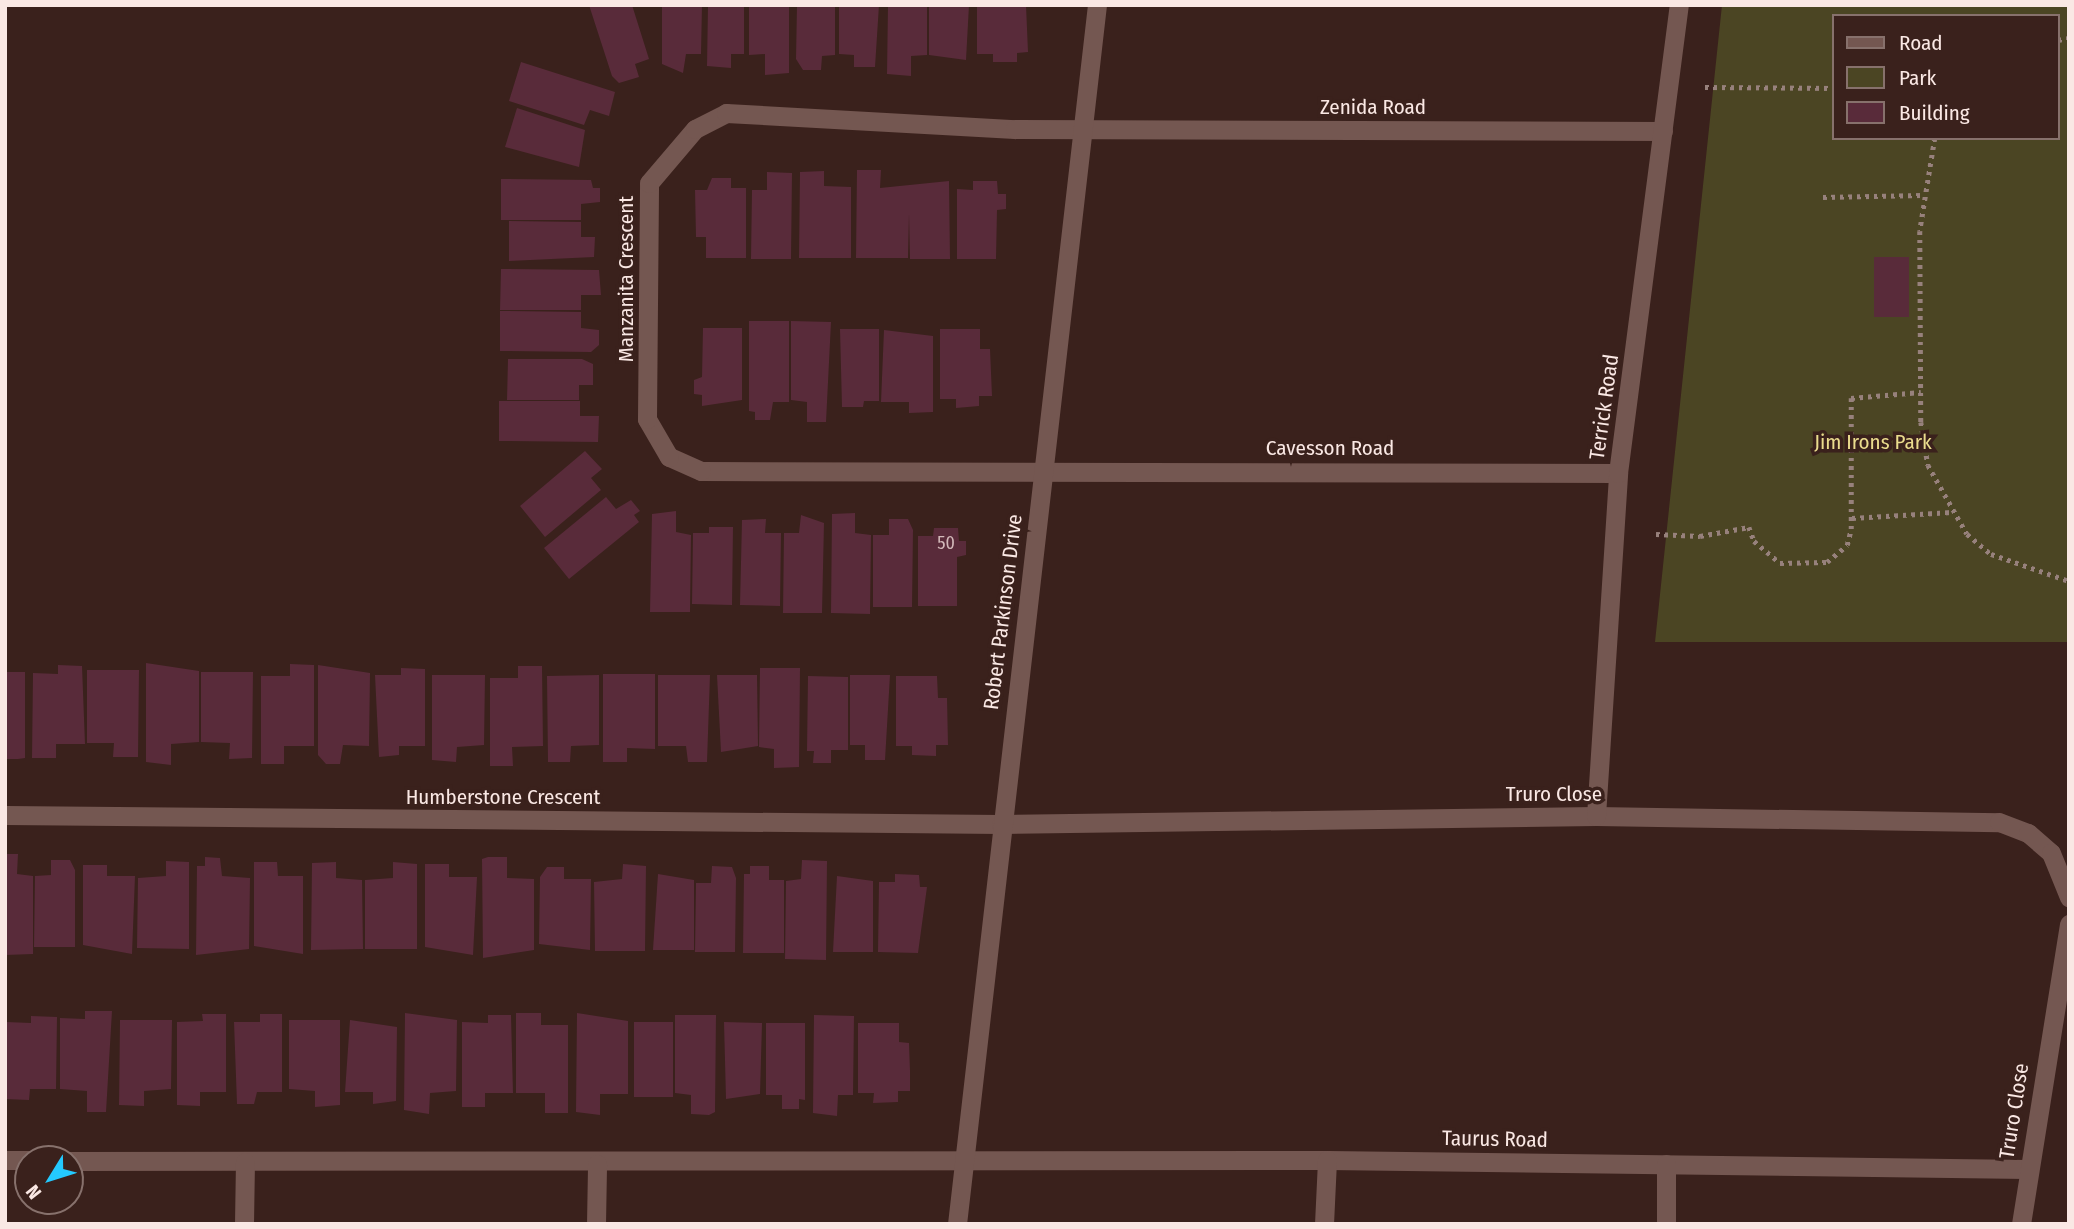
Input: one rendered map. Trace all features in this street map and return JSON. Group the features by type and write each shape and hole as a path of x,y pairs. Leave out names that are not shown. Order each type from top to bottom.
{"street":[{"name":"Robert Parkinson Drive","path":"957,1224 1000,824 1097,5"},
{"name":"Terrick Road","path":"1595,816 1618,473 1679,5"},
{"name":"Manzanita Crescent","path":"1042,468 701,471 669,457 647,419 649,183 677,145 726,113 1082,130"},
{"name":"Zenida Road","path":"1082,130 1663,131"},
{"name":"Cavesson Road","path":"1042,468 1618,473"},
{"name":"Humberstone Crescent","path":"5,816 1000,824"},
{"name":"Truro Close","path":"1000,824 1595,816 1999,822 2028,833 2051,853 2069,897"},
{"name":"Truro Close","path":"2021,1224 2027,1169 2069,924"},
{"name":"Taurus Road","path":"962,1161 1327,1160 2027,1169"},
{"path":"1324,1224 1327,1160"},
{"path":"84,1161 597,1164 962,1161"},
{"path":"244,1224 245,1162"},
{"path":"596,1224 597,1164"},
{"path":"1666,1164 1666,1224"}],"path":[{"path":"1705,87 1832,88"},
{"path":"1935,140 1923,195 1921,392 1928,465 1952,512 1991,554 2069,581"},
{"path":"1823,197 1923,195"},
{"path":"1656,534 1700,536 1749,527 1765,551 1796,567 1836,557 1847,545 1852,518 1851,398 1921,392"},
{"path":"1852,518 1952,512"}],"green space":[{"name":"Jim Irons Park","path":"1722,5 2069,5 2069,642 1655,642"}],"building":[{"path":"589,5 632,5 649,59 635,64 639,77 619,83 612,76"},
{"path":"662,5 702,5 701,54 686,54 683,73 662,64"},
{"path":"708,5 744,5 744,54 731,54 731,68 707,66"},
{"path":"749,5 789,5 789,73 765,75 765,54 749,55"},
{"path":"797,5 835,5 835,55 822,56 821,70 803,70 796,59"},
{"path":"839,5 879,5 875,67 854,67 854,55 839,54"},
{"path":"888,5 927,5 927,55 911,56 911,76 887,74"},
{"path":"929,5 969,5 966,60 929,55"},
{"path":"977,5 1026,5 1028,52 1017,53 1017,62 993,62 993,54 977,54"},
{"path":"521,62 615,92 609,116 590,110 584,125 509,101"},
{"path":"517,108 585,130 579,167 505,147"},
{"path":"857,170 881,170 880,188 949,181 950,259 910,259 909,214 908,258 856,258"},
{"path":"824,171 824,186 851,187 851,258 799,258 800,172"},
{"path":"767,172 792,173 791,259 751,259 752,190 767,190"},
{"path":"712,178 731,178 731,188 746,188 746,258 706,258 706,237 696,237 695,190 707,190"},
{"path":"501,179 591,180 593,188 600,188 600,202 581,204 581,220 501,220"},
{"path":"973,181 997,181 998,194 1006,194 1006,209 997,210 996,259 957,259 957,189 973,190"},
{"path":"509,221 581,222 581,237 595,237 594,257 509,261"},
{"path":"1874,257 1909,257 1909,317 1874,317"},
{"path":"501,269 599,270 601,295 581,295 581,310 500,310"},
{"path":"500,311 581,312 581,328 599,330 599,345 591,352 500,351"},
{"path":"749,321 789,321 789,402 773,402 770,420 755,420 755,412 749,411"},
{"path":"791,321 831,322 826,422 807,422 807,402 791,400"},
{"path":"703,328 742,328 742,400 702,406 702,395 694,394 694,380 702,377"},
{"path":"840,329 879,329 879,401 864,401 863,407 842,407"},
{"path":"940,329 980,329 980,349 990,349 992,396 979,396 979,406 956,408 956,399 940,399"},
{"path":"884,330 933,336 933,412 909,413 909,402 881,402"},
{"path":"508,359 582,359 593,364 593,385 579,385 579,400 507,400"},
{"path":"499,401 580,401 580,416 599,416 598,442 499,441"},
{"path":"585,451 602,469 591,478 601,490 545,537 520,506"},
{"path":"606,497 616,509 631,500 640,511 634,515 639,522 569,579 544,548"},
{"path":"676,511 676,532 691,535 690,612 650,612 652,514"},
{"path":"855,513 855,533 871,535 870,614 831,613 832,514"},
{"path":"801,515 824,523 822,613 783,613 784,533 799,533"},
{"path":"766,519 765,533 781,533 780,606 740,605 742,520"},
{"path":"889,519 908,519 913,530 912,607 873,607 873,535 889,535"},
{"path":"709,527 733,527 732,605 692,604 693,533 709,533"},
{"path":"934,528 958,528 959,541 966,541 966,555 957,557 957,606 918,606 918,536 933,536"},
{"path":"146,663 199,671 199,742 171,744 171,765 146,762"},
{"path":"290,664 314,665 314,746 284,746 284,764 261,764 261,676 290,676"},
{"path":"58,665 82,666 85,744 56,744 56,758 32,758 33,673 58,674"},
{"path":"318,665 370,673 369,746 343,745 340,764 326,764 318,755"},
{"path":"518,666 542,666 543,746 512,747 513,766 490,766 490,678 518,678"},
{"path":"401,668 425,669 425,746 399,746 399,755 379,757 375,675 401,675"},
{"path":"760,668 800,668 799,767 774,768 774,749 759,747"},
{"path":"87,670 139,670 138,757 113,757 114,743 87,743"},
{"path":"5,672 25,672 25,758 5,759"},
{"path":"201,672 253,672 252,758 229,759 230,743 201,742"},
{"path":"603,674 655,674 655,749 627,748 627,762 603,762"},
{"path":"432,675 485,675 484,745 457,747 456,762 432,760"},
{"path":"599,675 599,745 571,746 570,762 548,762 547,676"},
{"path":"658,675 710,675 707,762 688,762 686,746 658,746"},
{"path":"717,675 757,675 758,746 721,752"},
{"path":"850,675 890,675 885,760 865,760 865,745 850,745"},
{"path":"808,676 848,677 848,750 831,750 831,763 813,763 814,751 807,751"},
{"path":"896,676 937,676 938,698 947,698 948,745 936,745 936,756 912,755 912,746 896,746"},
{"path":"5,854 18,854 17,874 33,876 33,954 5,955"},
{"path":"205,857 220,858 222,876 250,878 249,949 196,955 197,866 205,866"},
{"path":"507,857 507,878 534,879 534,950 483,958 482,859"},
{"path":"51,860 70,860 75,870 75,947 34,947 35,876 51,875"},
{"path":"802,860 827,861 826,960 785,959 786,881 801,879"},
{"path":"166,861 189,862 189,949 137,948 138,878 166,876"},
{"path":"254,862 277,862 278,876 303,876 303,954 254,946"},
{"path":"336,862 336,878 362,880 363,949 311,950 312,863"},
{"path":"393,862 417,864 417,949 365,949 365,880 393,878"},
{"path":"425,864 449,864 449,877 477,877 473,955 425,947"},
{"path":"623,864 646,866 645,951 595,951 594,882 622,879"},
{"path":"83,865 107,865 107,876 135,876 132,954 83,945"},
{"path":"712,866 732,867 736,878 735,952 695,952 696,883 711,883"},
{"path":"750,866 769,866 769,880 784,880 784,953 743,953 744,874 750,874"},
{"path":"547,867 564,867 564,879 591,879 590,950 539,944 540,877"},
{"path":"658,874 694,880 694,950 653,950"},
{"path":"895,874 919,875 920,887 927,887 918,953 878,952 879,882 895,882"},
{"path":"837,876 873,881 873,952 833,952"},
{"path":"85,1011 112,1011 106,1112 87,1112 87,1091 60,1089 60,1018 85,1019"},
{"path":"405,1013 457,1020 456,1091 430,1093 429,1114 404,1110"},
{"path":"516,1013 541,1013 541,1025 568,1025 568,1113 545,1113 545,1093 516,1093"},
{"path":"577,1013 628,1021 628,1094 600,1094 600,1115 576,1112"},
{"path":"202,1014 226,1014 226,1092 200,1092 200,1106 177,1105 177,1022 203,1021"},
{"path":"260,1014 282,1014 282,1092 257,1092 254,1104 237,1104 234,1022 260,1022"},
{"path":"488,1015 511,1015 513,1093 485,1093 485,1107 462,1107 462,1022 488,1023"},
{"path":"675,1015 716,1015 715,1112 709,1115 691,1114 691,1095 675,1093"},
{"path":"814,1015 854,1016 853,1095 838,1095 837,1116 813,1113"},
{"path":"31,1016 57,1017 56,1089 30,1089 29,1100 5,1099 6,1022 31,1023"},
{"path":"120,1020 172,1020 171,1089 144,1091 144,1106 119,1105"},
{"path":"289,1020 340,1020 340,1105 315,1107 315,1091 289,1089"},
{"path":"350,1020 397,1027 396,1101 373,1104 373,1092 345,1092"},
{"path":"634,1022 673,1022 673,1097 634,1097"},
{"path":"724,1022 762,1023 760,1094 726,1099"},
{"path":"766,1023 805,1023 805,1100 799,1099 799,1109 782,1109 782,1095 766,1095"},
{"path":"858,1023 899,1023 899,1042 909,1043 910,1091 898,1091 898,1102 873,1103 874,1093 858,1093"}]}
